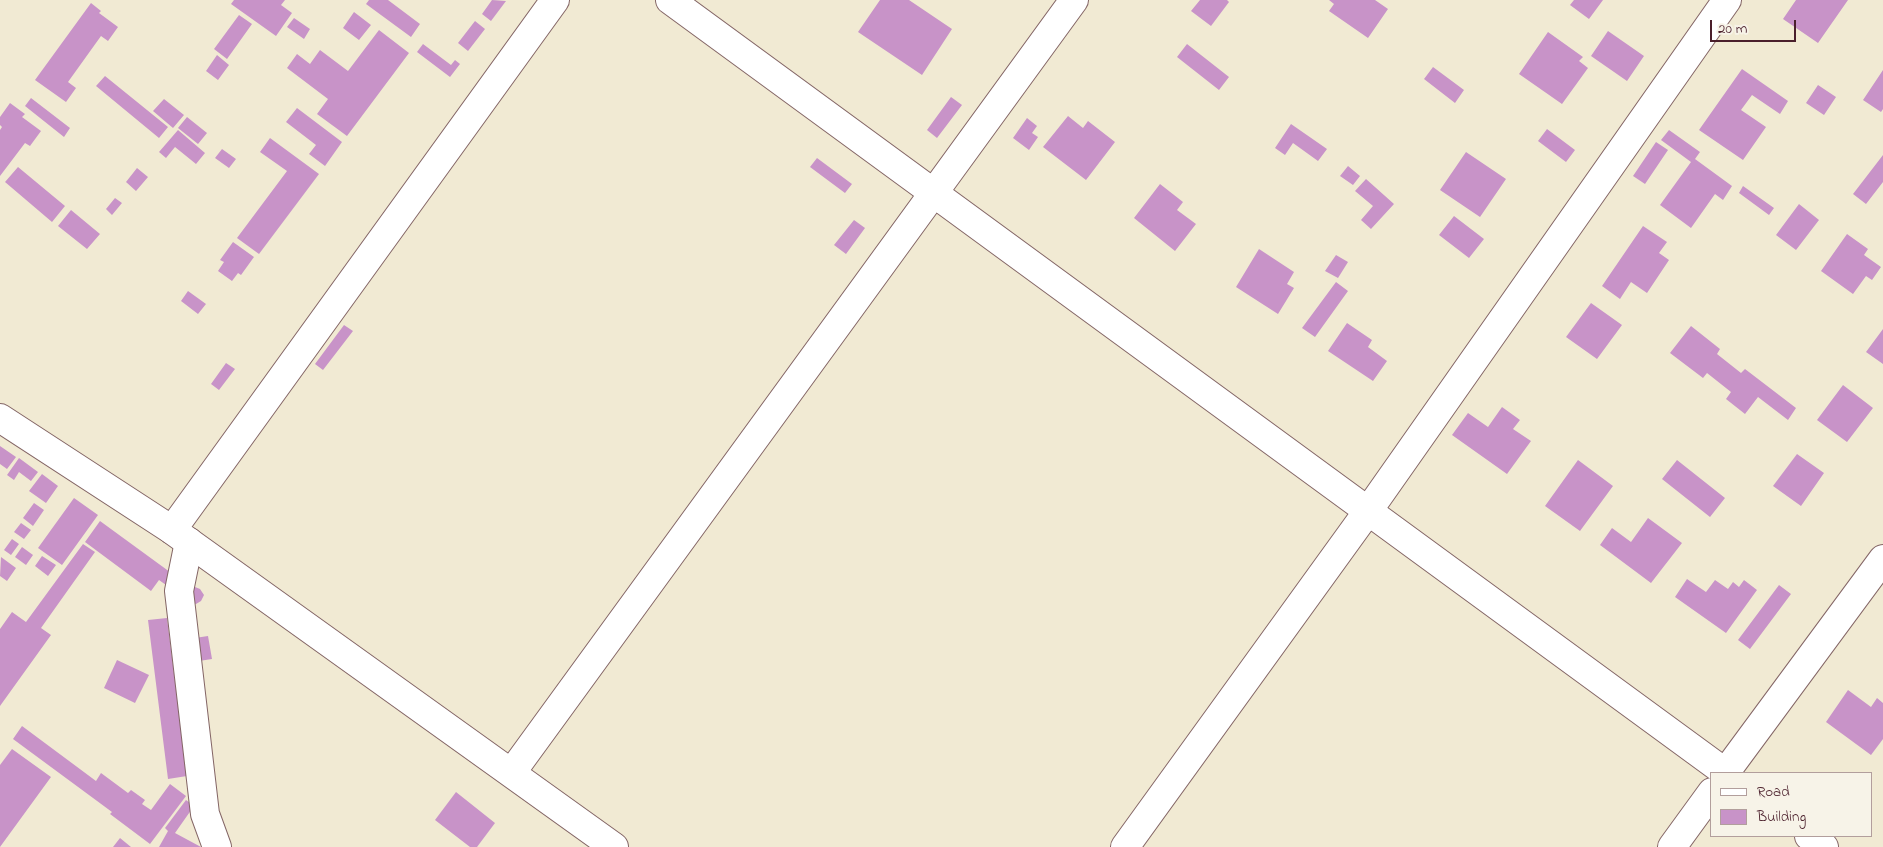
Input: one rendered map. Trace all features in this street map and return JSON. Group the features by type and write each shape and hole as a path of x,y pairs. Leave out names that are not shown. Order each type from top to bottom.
{"street":[{"path":"218,847 205,814 179,592 181,536 555,0"},
{"path":"670,0 1725,772"},
{"path":"512,772 1074,0"},
{"path":"1125,847 1368,511 1727,0"},
{"path":"0,418 181,536 614,847"},
{"path":"1727,772 1883,559"},
{"path":"1672,847 1710,795"},
{"path":"1810,837 1824,847"}],"building":[{"path":"234,0 285,0 281,5 292,13 276,36 231,4"},
{"path":"369,0 388,0 420,24 411,37 366,4"},
{"path":"492,0 506,1 491,21 482,14"},
{"path":"880,0 909,0 952,29 922,75 858,32"},
{"path":"1200,0 1227,0 1229,2 1211,26 1191,11"},
{"path":"1329,0 1375,0 1388,9 1368,38 1329,11 1334,4"},
{"path":"1574,0 1603,0 1589,19 1570,5"},
{"path":"1796,0 1848,0 1818,43 1783,19"},
{"path":"91,3 101,11 99,13 118,27 108,41 101,36 68,82 76,88 66,102 35,80"},
{"path":"354,12 371,25 359,40 343,28"},
{"path":"239,15 252,24 227,59 214,49"},
{"path":"294,18 310,29 304,39 287,27"},
{"path":"475,21 485,29 468,51 458,43"},
{"path":"379,30 409,53 347,136 317,114 328,99 287,68 297,54 310,64 320,50 348,71"},
{"path":"1608,31 1644,56 1627,81 1591,56"},
{"path":"1548,32 1583,57 1579,61 1588,68 1562,104 1519,74"},
{"path":"423,44 451,65 455,60 460,64 450,77 417,52"},
{"path":"1187,44 1229,77 1219,90 1177,57"},
{"path":"217,55 229,65 218,80 206,71"},
{"path":"1433,67 1464,90 1455,103 1424,79"},
{"path":"1742,69 1788,101 1780,114 1752,95 1741,110 1766,127 1743,160 1699,130"},
{"path":"1883,70 1883,109 1881,112 1863,100"},
{"path":"105,76 168,127 159,138 96,86"},
{"path":"1818,85 1836,97 1824,115 1806,103"},
{"path":"951,97 962,105 937,138 927,130"},
{"path":"31,98 70,128 64,137 25,106"},
{"path":"164,99 184,115 173,128 153,111"},
{"path":"10,103 25,114 22,117 41,131 30,146 25,143 0,176 0,130 2,127 0,125 0,117"},
{"path":"297,108 342,142 325,166 309,154 316,145 286,122"},
{"path":"1068,116 1083,128 1088,121 1115,142 1086,180 1043,147"},
{"path":"187,117 207,133 198,144 178,128"},
{"path":"1027,118 1037,126 1032,133 1038,137 1029,150 1013,138"},
{"path":"1291,124 1327,149 1318,161 1293,143 1285,155 1275,148"},
{"path":"1547,129 1575,150 1566,162 1538,141"},
{"path":"178,130 205,153 196,164 175,147 166,158 159,152"},
{"path":"1669,130 1700,152 1695,159 1732,186 1723,200 1715,194 1691,228 1660,205 1691,162 1661,140"},
{"path":"270,138 319,174 259,254 237,238 287,171 260,152"},
{"path":"1656,142 1668,150 1645,184 1633,176"},
{"path":"222,149 236,159 229,168 215,158"},
{"path":"1466,152 1506,179 1480,217 1440,190"},
{"path":"1883,155 1883,182 1866,204 1853,194"},
{"path":"817,158 852,184 845,193 810,167"},
{"path":"1348,166 1360,176 1353,185 1340,176"},
{"path":"18,167 65,206 52,222 5,182"},
{"path":"137,168 148,177 136,191 126,182"},
{"path":"1366,179 1394,204 1371,229 1361,220 1373,206 1355,191"},
{"path":"1160,184 1183,202 1177,210 1196,224 1175,251 1134,218"},
{"path":"1743,186 1774,208 1769,215 1739,193"},
{"path":"115,198 122,203 112,215 106,209"},
{"path":"1799,204 1819,220 1796,250 1776,235"},
{"path":"71,210 100,234 87,249 58,226"},
{"path":"1454,216 1484,239 1469,258 1439,235"},
{"path":"854,220 865,228 846,254 834,245"},
{"path":"1643,226 1667,242 1659,253 1669,260 1647,293 1631,282 1620,299 1602,286"},
{"path":"1847,234 1868,249 1864,255 1881,267 1872,280 1866,276 1853,294 1821,271"},
{"path":"233,242 254,257 241,275 238,273 232,281 218,271 224,262 220,260"},
{"path":"1259,249 1294,272 1287,284 1294,288 1278,314 1236,287"},
{"path":"1336,255 1348,262 1338,278 1325,271"},
{"path":"1336,282 1348,291 1315,337 1302,328"},
{"path":"188,291 206,304 198,314 181,301"},
{"path":"1591,303 1622,325 1597,359 1566,337"},
{"path":"1347,323 1372,340 1368,347 1387,361 1373,381 1328,351"},
{"path":"344,325 353,331 323,370 315,364"},
{"path":"1691,326 1720,349 1717,354 1741,373 1745,369 1796,408 1788,420 1758,397 1745,414 1726,399 1731,392 1707,373 1703,378 1670,353"},
{"path":"1883,329 1883,364 1866,352"},
{"path":"226,363 235,369 219,390 211,384"},
{"path":"1843,385 1873,408 1847,442 1817,420"},
{"path":"1502,407 1520,420 1513,429 1531,441 1507,474 1452,435 1468,413 1488,427"},
{"path":"0,446 16,457 7,469 0,464"},
{"path":"1797,454 1824,473 1801,506 1773,486"},
{"path":"19,458 38,472 31,481 19,472 14,480 7,475"},
{"path":"1578,460 1613,486 1580,531 1545,506"},
{"path":"1677,460 1725,498 1710,517 1662,479"},
{"path":"42,474 58,486 46,503 29,491"},
{"path":"74,498 98,515 62,565 38,548"},
{"path":"34,503 44,510 33,526 23,518"},
{"path":"1648,518 1682,543 1651,583 1600,545 1612,528 1631,542"},
{"path":"100,521 174,575 166,585 159,580 151,591 85,542"},
{"path":"21,523 31,530 24,539 14,532"},
{"path":"12,539 19,544 11,555 4,550"},
{"path":"83,544 95,552 41,628 51,635 0,706 0,629 12,612 26,622"},
{"path":"22,547 33,555 26,565 15,557"},
{"path":"42,556 56,565 48,576 35,566"},
{"path":"1,557 16,568 7,581 0,576"},
{"path":"1687,579 1706,592 1715,580 1728,589 1733,582 1739,587 1744,580 1757,590 1726,633 1675,597"},
{"path":"1779,585 1791,594 1750,649 1738,640"},
{"path":"195,587 200,589 204,595 201,601 196,604 190,602 189,590"},
{"path":"167,618 187,776 168,779 148,620"},
{"path":"208,636 212,659 199,661 195,638"},
{"path":"117,660 149,675 135,703 104,688"},
{"path":"1848,690 1871,707 1877,698 1883,703 1883,739 1871,755 1826,722"},
{"path":"22,726 96,781 101,773 128,793 131,790 145,800 142,804 151,810 170,784 186,796 150,844 110,814 112,812 13,739"},
{"path":"12,749 51,777 0,847 0,765"},
{"path":"456,792 495,823 477,847 470,847 435,820"},
{"path":"186,800 194,806 175,833 201,847 159,847 168,831 165,828"},
{"path":"120,838 131,847 113,847"}]}
